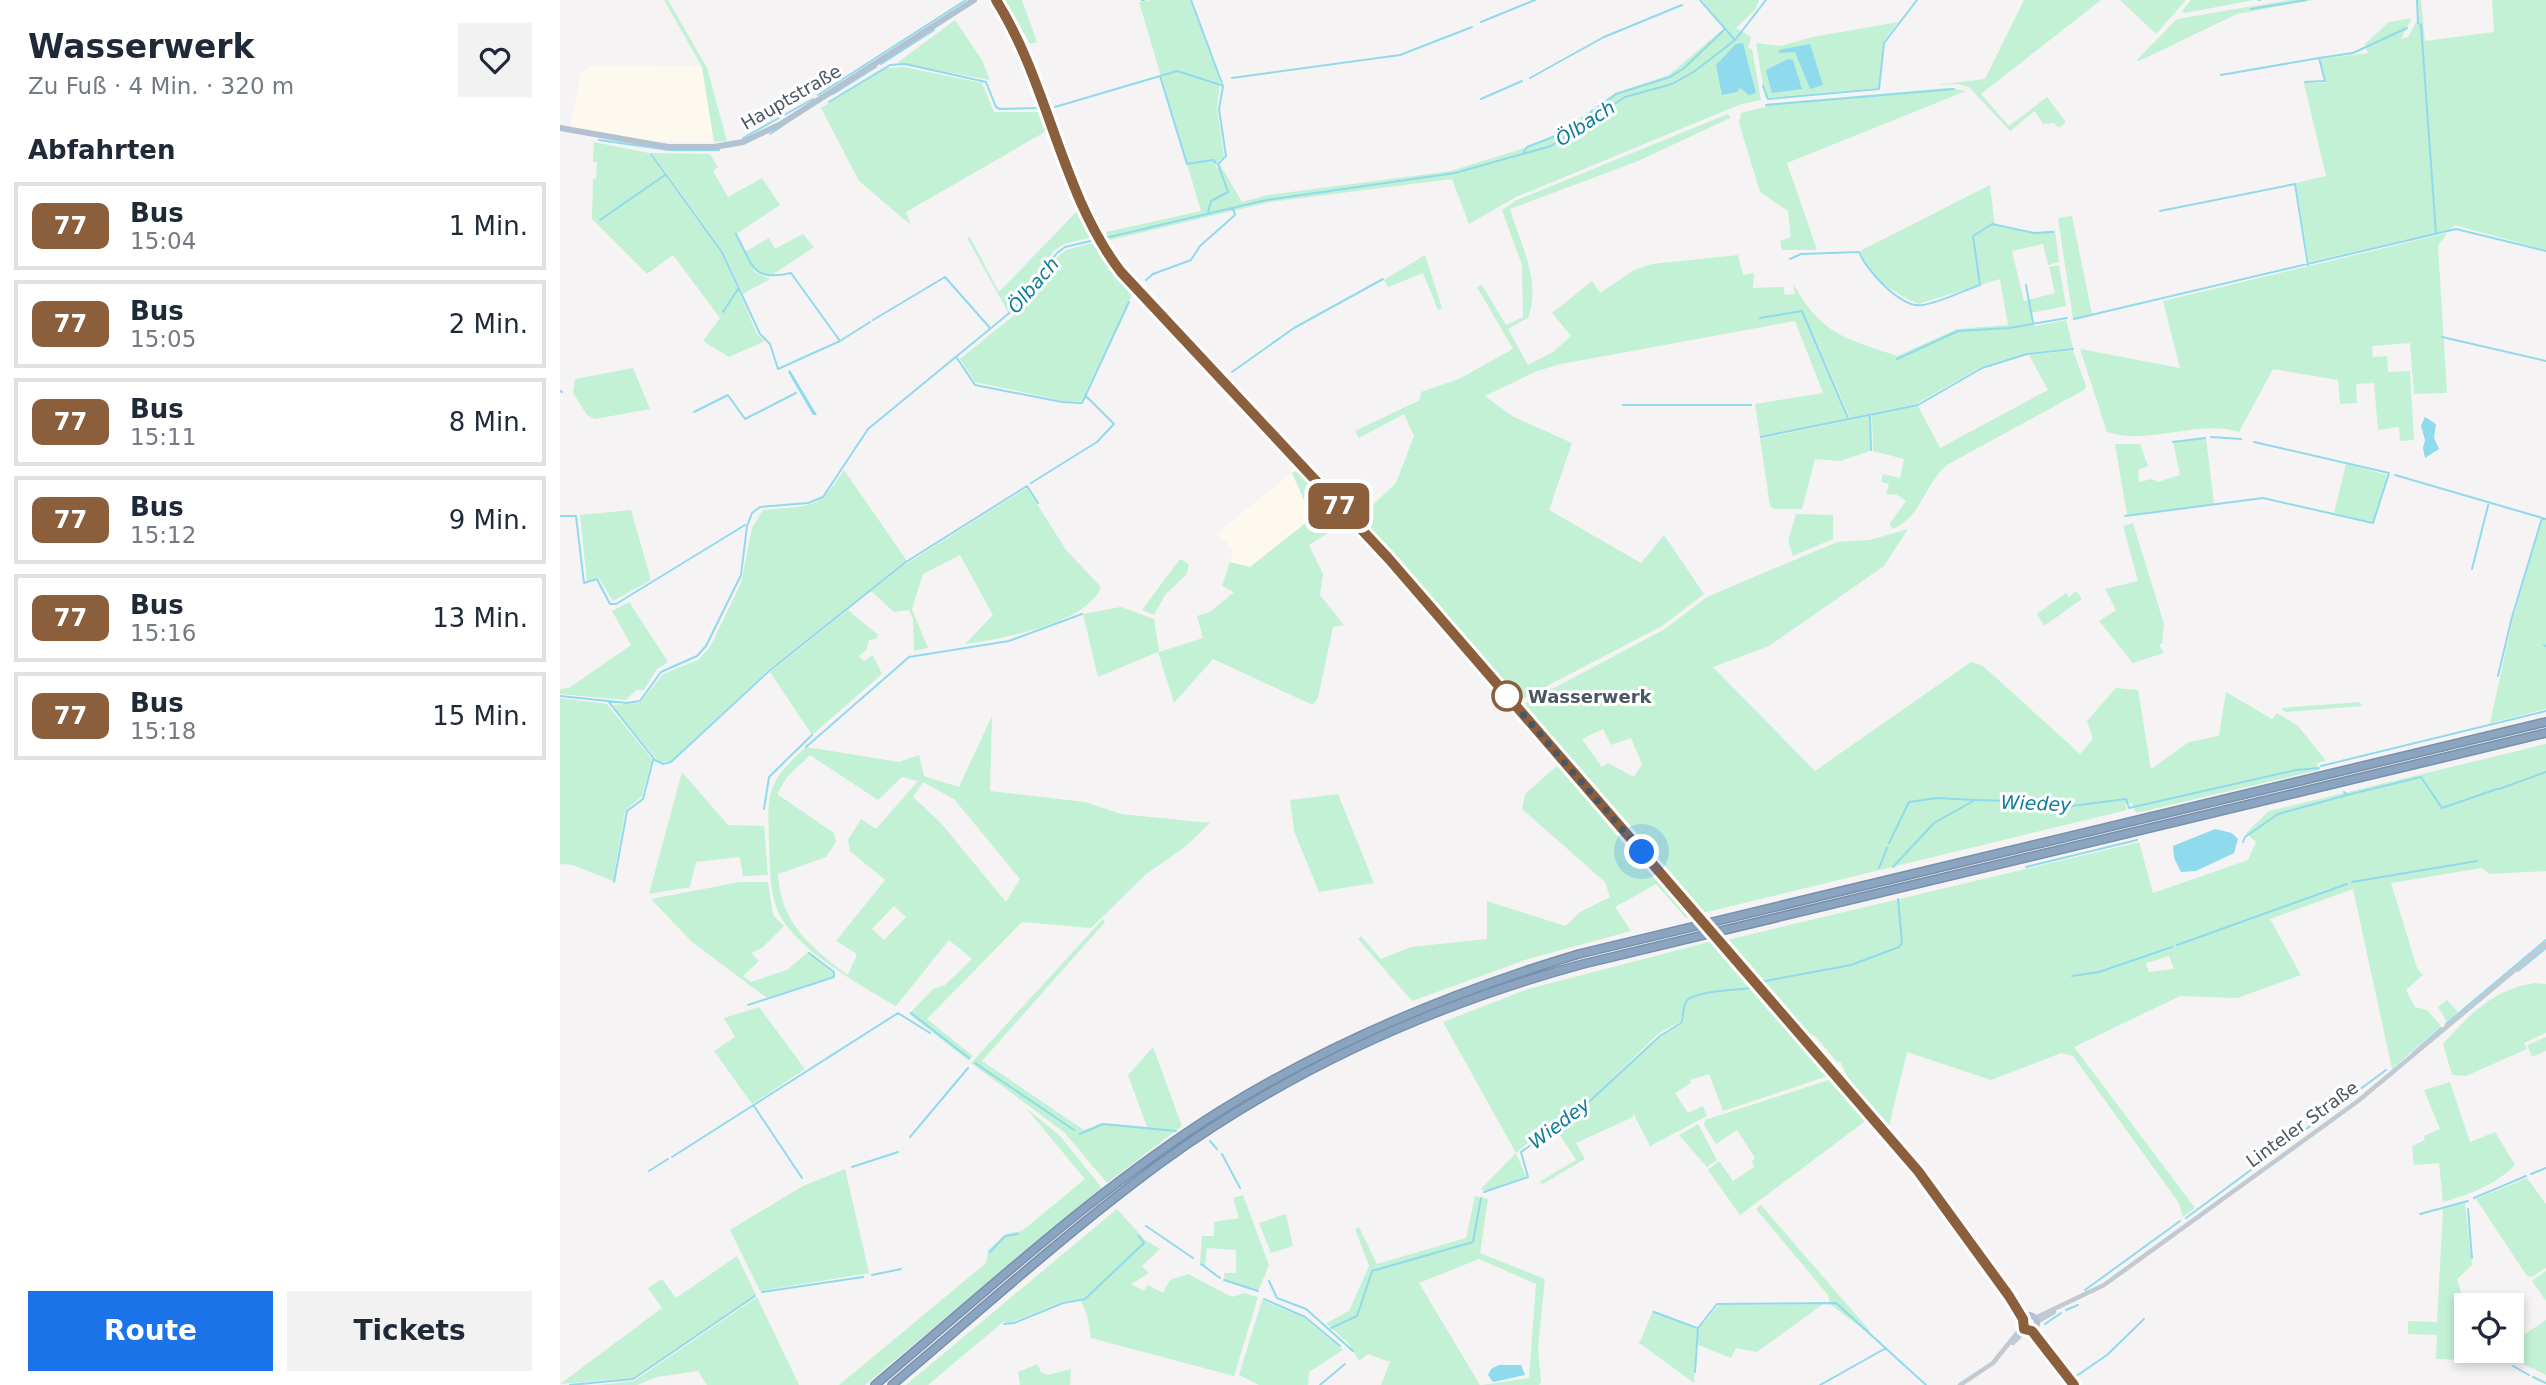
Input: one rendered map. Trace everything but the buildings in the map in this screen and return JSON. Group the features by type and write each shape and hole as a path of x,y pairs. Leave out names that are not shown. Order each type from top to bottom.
{"highway":[{"path":"875,1385 1086,1208 1188,1133 1273,1080 1331,1049 1457,993 1604,948 2546,722"},
{"path":"892,1385 1094,1215 1194,1141 1307,1072 1375,1038 1450,1007 1594,961 2546,733"}],"main road":[{"name":"Hauptstraße","path":"560,128 668,147 714,147 743,142 780,124 974,0"},
{"path":"996,0 1027,56 1099,239 1121,272 1389,559 1918,1171 2074,1385"}],"street":[{"name":"Linteler Straße","path":"1960,1385 1986,1369 2030,1324 2104,1285 2358,1101 2546,944"}],"shaded area":[{"path":"589,66 702,67 714,142 648,141 570,127 581,74"},
{"path":"1292,473 1312,518 1250,567 1230,562 1233,549 1217,533"}],"green space":[{"path":"664,0 668,0 707,68 727,141 714,142 702,67"},
{"path":"1005,0 1022,0 1037,42 1030,44"},
{"path":"1190,0 1220,80 1217,109 1224,156 1215,164 1217,168 1221,166 1242,202 1268,195 1451,171 1521,149 1561,132 1615,93 1669,75 1722,30 1730,34 1702,0 1759,0 1755,10 1736,28 1751,37 1748,48 1752,49 1761,100 1741,104 1516,197 1469,224 1452,179 1270,202 1110,240 1106,232 1201,211 1139,2"},
{"path":"2024,0 2101,0 1981,94 2009,126 2047,97 2066,122 2059,128 2054,123 2043,124 2035,111 2010,131 1969,87 1958,84 1935,85 1985,79"},
{"path":"2120,0 2186,0 2156,34"},
{"path":"2191,0 2254,0 2185,13 2182,11"},
{"path":"2289,0 2313,0 2237,14 2137,60 2177,19"},
{"path":"2418,0 2421,0 2425,41 2494,32 2492,0 2546,0 2546,250 2454,225 2450,230 2309,262 2296,183 2326,176 2304,83 2326,83 2320,59 2368,53 2365,44 2389,22 2412,18 2401,39 2408,37 2419,17"},
{"path":"955,20 982,60 990,80 897,63"},
{"path":"1898,22 1883,42 1879,88 1765,98 1756,43 1780,46 1813,37"},
{"path":"904,67 982,83 994,112 1044,112 1050,129 906,212 911,225 859,181 821,108 886,68"},
{"path":"1948,88 1966,91 1787,163 1817,250 1782,250 1780,241 1791,237 1788,211 1760,192 1739,123 1741,113 1765,107 1765,104"},
{"path":"1728,114 1730,118 1638,161 1510,209 1528,263 1532,304 1528,318 1508,329 1528,365 1553,352 1571,336 1552,313 1592,281 1600,293 1634,270 1652,264 1738,255 1743,275 1754,273 1753,288 1783,287 1785,295 1795,294 1793,283 1803,300 1824,324 1849,339 1897,356 1957,329 2008,325 2000,279 1918,304 1891,289 1876,276 1869,269 1860,251 1990,185 1995,226 2032,233 2055,230 2059,262 2048,265 2043,244 2012,251 2024,301 2055,293 2049,267 2059,265 2066,306 2031,313 2034,326 2066,320 2073,348 2027,353 1981,367 1916,404 1850,418 1806,317 1848,419 1760,437 1755,404 1823,393 1795,321 1561,364 1537,371 1485,396 1512,416 1572,443 1549,510 1641,563 1664,535 1704,594 1662,626 1520,700 1363,520 1362,515 1396,483 1414,436 1404,414 1359,438 1355,431 1420,400 1421,392 1459,379 1513,349 1477,287 1482,285 1506,325 1523,317 1522,265 1502,210 1517,200"},
{"path":"594,142 649,153 722,253 757,334 765,341 729,357 703,341 720,318 673,255 647,274 592,219 593,179 596,179 597,162 593,162"},
{"path":"652,153 710,154 718,167 713,171 728,197 762,178 780,205 736,234 745,252 769,238 775,249 803,234 814,247 769,277 756,271 749,259 755,272 770,279 743,294 723,251"},
{"path":"1081,207 1093,237 1064,244 1055,250 1008,312 967,238 970,237 999,292"},
{"path":"2072,216 2092,314 2073,319 2058,218"},
{"path":"2447,233 2438,246 2447,393 2414,394 2410,343 2372,346 2373,357 2387,356 2388,372 2410,371 2414,440 2400,441 2399,427 2378,430 2374,383 2356,384 2357,403 2340,404 2338,380 2273,369 2239,432 2207,428 2140,436 2107,432 2080,349 2180,368 2163,301"},
{"path":"1096,242 1108,264 1133,293 1081,401 1063,401 975,382 960,359 1013,316 1059,255 1066,250"},
{"path":"1425,255 1442,308 1438,310 1423,273 1388,287 1384,280"},
{"path":"2073,350 2086,386 2084,390 1947,465 1933,481 1916,510 1902,524 1892,529 1890,523 1906,501 1896,494 1886,495 1889,484 1881,482 1883,474 1900,478 1904,459 1873,451 1872,415 1918,406 1940,448 2048,390 2029,355"},
{"path":"633,368 650,409 595,419 587,415 573,393 575,379"},
{"path":"1869,416 1870,451 1840,461 1815,459 1802,509 1774,509 1770,506 1760,439"},
{"path":"2206,438 2214,504 2127,515 2115,444 2140,444 2148,466 2138,470 2139,482 2152,479 2158,482 2180,475 2173,442"},
{"path":"2346,464 2387,475 2373,522 2334,513"},
{"path":"844,470 907,561 768,670 671,761 659,762 611,705 640,703 663,674 698,660 710,647 741,583 752,528 763,510 811,504 827,493"},
{"path":"1298,470 1348,520 1309,545 1323,574 1320,595 1344,625 1333,627 1318,698 1313,705 1213,659 1174,703 1158,652 1098,677 1083,614 1121,607 1154,619 1159,652 1203,638 1197,616 1210,612 1234,592 1222,586 1230,562 1250,567 1312,518 1292,473"},
{"path":"1027,488 1066,550 1101,587 1093,600 1079,611 1041,628 965,644 993,615 960,555 923,574 912,609 928,648 914,651 913,619 909,610 894,612 871,591 906,564"},
{"path":"631,510 651,580 613,601 598,577 587,582 580,515"},
{"path":"1796,514 1833,515 1833,539 1793,556 1788,541"},
{"path":"2542,519 2546,520 2546,709 2490,723 2513,618"},
{"path":"2133,523 2164,624 2162,643 2159,645 2164,653 2133,663 2099,621 2116,610 2105,589 2138,581 2123,526"},
{"path":"1908,529 1884,566 1769,646 1713,667 1815,771 1971,662 1983,666 2080,754 2093,739 2087,721 2116,688 2138,690 2151,769 2189,742 2219,736 2226,692 2272,719 2277,713 2298,726 2326,761 2317,763 2319,770 2136,813 2132,803 2125,804 2127,810 1703,913 1524,704 1665,629 1707,597 1837,542 1870,540","holes":["1603,729 1611,745 1631,738 1642,764 1634,777 1608,763 1602,767 1582,739"]},
{"path":"1180,559 1189,564 1187,574 1165,595 1154,615 1142,610"},
{"path":"2076,591 2082,599 2044,626 2037,614 2066,593 2069,597"},
{"path":"629,602 668,662 657,669 644,690 637,690 625,700 560,694 560,689 569,688 631,645 612,611"},
{"path":"848,610 878,635 876,639 869,640 866,650 859,656 864,661 873,655 882,674 812,735 770,672"},
{"path":"560,698 607,704 652,759 642,796 625,811 613,881 573,865 560,864"},
{"path":"2360,702 2362,706 2285,712 2281,708"},
{"path":"992,716 990,791 1085,802 1121,814 1210,823 1186,846 1145,875 1091,928 1022,922 927,1019 973,1056 969,1061 909,1014 933,989 945,985 972,959 949,940 896,1006 829,965 797,938 777,909 770,866 769,809 773,787 784,769 806,747 899,762 919,755 924,776 959,787","holes":["810,755 878,800 902,777 918,781 876,829 861,819 848,840 850,851 885,880 836,941 857,954 848,975 822,955 800,932 791,920 780,891 778,874 826,857 836,842 834,833 777,794 787,777","923,782 954,799 1020,879 1006,902 940,822 913,797","894,906 906,917 884,940 872,929"]},
{"path":"2546,744 2546,871 2489,874 2482,868 2391,883 2417,968 2423,975 2406,990 2415,1007 2427,1010 2441,1026 2392,1069 2353,889 2270,919 2301,975 2237,998 2180,996 2074,1047 2195,1208 2183,1217 2179,1203 2073,1056 2061,1053 1991,1080 1907,1052 1889,1126 1848,1078 1840,1061 1838,1063 1816,1037 1804,1031 1727,940 2139,842 2153,893 2248,860 2256,842 2246,833 2269,811","holes":["2169,956 2174,969 2149,972 2146,963"]},
{"path":"1560,763 1692,916 1686,918 1656,884 1615,907 1631,931 1528,959 1412,1001 1358,939 1361,936 1381,959 1411,947 1487,939 1487,901 1565,926 1580,912 1610,897 1605,882 1522,809 1525,794"},
{"path":"682,772 728,825 764,826 768,875 743,876 740,857 696,862 690,887 649,894"},
{"path":"1338,794 1374,883 1319,892 1294,831 1290,800"},
{"path":"740,882 768,882 773,915 784,926 762,948 751,953 759,961 743,976 751,982 787,970 808,952 833,973 834,977 767,998 692,942 651,899"},
{"path":"1103,919 1105,922 982,1061 1084,1130 1102,1123 1147,1127 1128,1075 1153,1047 1182,1126 1107,1183 1064,1132 971,1063"},
{"path":"1713,941 1830,1074 1723,1111 1709,1074 1690,1080 1691,1083 1675,1093 1688,1113 1703,1106 1707,1116 1650,1146 1633,1113 1633,1117 1576,1143 1585,1159 1543,1184 1539,1182 1576,1160 1556,1129 1572,1117 1649,1046 1681,1025 1686,999 1680,1022 1659,1033 1595,1095 1555,1126 1552,1123 1516,1153 1443,1022 1528,989"},
{"path":"2535,983 2546,984 2546,1033 2524,1043 2527,1049 2466,1076 2452,1075 2443,1044 2484,1004 2507,991"},
{"path":"2447,1000 2458,1012 2447,1022 2438,1007"},
{"path":"759,1007 805,1069 752,1104 714,1051 735,1037 724,1018"},
{"path":"2546,1037 2546,1051 2532,1057 2527,1045"},
{"path":"1832,1079 1868,1119 1740,1215 1708,1170 1719,1161 1733,1181 1754,1167 1752,1161 1755,1158 1737,1130 1716,1144 1704,1125 1705,1120"},
{"path":"2450,1082 2470,1142 2495,1132 2515,1165 2482,1188 2443,1202 2439,1163 2414,1165 2412,1146 2425,1140 2424,1136 2440,1129 2424,1090"},
{"path":"1026,1108 1060,1136 1102,1188 865,1385 839,1385 986,1263 988,1250 1006,1234 1022,1231 1085,1179"},
{"path":"1698,1124 1717,1160 1707,1167 1679,1135"},
{"path":"1516,1153 1526,1177 1489,1190 1480,1190"},
{"path":"845,1169 869,1273 760,1291 730,1230 803,1186"},
{"path":"2527,1178 2546,1204 2546,1268 2532,1277 2527,1276 2476,1199"},
{"path":"1243,1195 1269,1265 1258,1291 1225,1280 1224,1273 1236,1273 1236,1250 1207,1248 1205,1267 1200,1263 1202,1236 1214,1236 1214,1222 1239,1218 1233,1198"},
{"path":"1475,1196 1488,1199 1480,1253 1545,1279 1538,1349 1541,1381 1539,1385 1482,1385 1529,1378 1536,1284 1479,1259 1419,1283 1480,1385 1381,1385 1390,1362 1368,1354 1359,1361 1349,1344 1326,1323 1349,1311 1369,1266 1355,1229 1359,1227 1377,1264 1466,1238"},
{"path":"2465,1203 2472,1265 2457,1279 2462,1293 2454,1293 2454,1360 2436,1359 2437,1335 2408,1334 2408,1321 2437,1322 2443,1209"},
{"path":"1761,1205 1870,1331 1868,1333 1830,1304 1828,1295 1756,1209"},
{"path":"1117,1209 1145,1240 1160,1249 1142,1266 1149,1273 1131,1284 1144,1291 1148,1285 1163,1293 1170,1280 1188,1274 1232,1297 1244,1293 1258,1297 1234,1376 1091,1338 1087,1315 1080,1299 1061,1302 1009,1323 1003,1322 928,1385 906,1385"},
{"path":"1286,1214 1293,1246 1271,1253 1259,1223"},
{"path":"737,1256 756,1295 633,1378 560,1384 662,1308 648,1288 662,1279 676,1298"},
{"path":"2546,1271 2546,1301 2532,1281"},
{"path":"757,1297 799,1385 707,1385 698,1371 657,1377 637,1385 598,1385 634,1381"},
{"path":"1262,1300 1304,1318 1343,1350 1309,1372 1308,1385 1259,1385 1239,1375"},
{"path":"1823,1304 1757,1352 1736,1348 1731,1358 1696,1344 1694,1383 1638,1342 1653,1310 1698,1329 1719,1305"},
{"path":"2546,1320 2546,1375 2520,1363 2524,1363 2525,1334"},
{"path":"1037,1364 1041,1372 1048,1375 1071,1369 1070,1385 1020,1385 1018,1372"}],"water":[{"path":"1743,43 1756,93 1749,95 1740,88 1737,92 1722,95 1716,65 1736,44"},
{"path":"1810,44 1823,85 1810,89 1795,52 1779,53 1779,50"},
{"path":"1788,59 1793,60 1802,89 1772,93 1766,70"},
{"path":"790,370 817,415 813,415 788,372"},
{"path":"2425,417 2436,424 2434,438 2439,449 2425,458 2425,440 2421,426"},
{"path":"2215,829 2232,833 2238,839 2234,853 2196,871 2181,872 2174,858 2173,846"},
{"path":"1499,1365 1521,1365 1525,1375 1493,1382 1488,1375 1491,1369"}],"waterway":[{"path":"818,95 966,0"},
{"path":"1191,0 1223,86 1219,109 1226,156 1218,164 1228,192 1211,201 1208,212"},
{"path":"1481,22 1535,0"},
{"path":"1700,0 1734,39"},
{"name":"Ölbach","path":"1105,238 1266,200 1455,173 1551,146 1625,97 1672,84 1695,71 1735,40 1766,0"},
{"path":"1763,86 1768,99 1879,89 1884,43 1917,0"},
{"path":"2251,9 2306,0"},
{"path":"2417,0 2436,234"},
{"path":"1530,78 1604,37 1682,5"},
{"path":"1232,78 1400,55 1472,27"},
{"path":"2305,82 2325,81 2319,58 2353,53 2407,28"},
{"path":"881,64 934,30"},
{"path":"1523,153 1527,147 1561,134 1616,94 1670,77 1683,69 1724,30"},
{"path":"1022,36 1050,106"},
{"path":"1020,49 1041,105"},
{"path":"2221,75 2319,58"},
{"path":"829,102 890,65 905,64 986,82 996,107 1000,109 1041,108"},
{"path":"833,94 876,67"},
{"path":"1055,107 1177,71 1221,85"},
{"path":"1160,76 1187,164 1213,160 1216,163"},
{"path":"1481,99 1522,81"},
{"path":"1766,105 1954,89"},
{"path":"743,138 813,99"},
{"path":"770,134 781,127"},
{"path":"599,140 669,150 719,150"},
{"path":"651,154 722,252 760,334 770,344 778,369 840,341 870,322"},
{"path":"600,220 665,175"},
{"path":"2160,211 2295,184 2308,265"},
{"path":"1146,280 1153,274 1191,260 1200,246 1235,215 1233,208"},
{"path":"1790,259 1801,254 1859,252 1885,287 1905,301 1923,305 1980,285 1973,236 1992,224 2034,233 2053,232"},
{"path":"2074,319 2456,229 2546,251"},
{"path":"736,234 750,262 761,273 791,273 840,341"},
{"name":"Ölbach","path":"560,696 627,703 640,701 661,672 697,656 706,646 741,575 747,526 752,513 760,507 808,503 823,497 868,429 1013,310 1057,253 1065,247 1099,239"},
{"path":"873,320 945,277 990,328"},
{"path":"1232,372 1294,328 1383,279"},
{"path":"2026,285 2033,323"},
{"path":"723,312 738,289"},
{"path":"957,358 975,385 1062,402 1082,403 1129,302"},
{"path":"1760,318 1802,311 1848,418"},
{"path":"1897,359 1958,331 2009,328 2067,318"},
{"path":"2442,337 2546,361"},
{"path":"1761,437 1918,405 1982,368 2027,354 2073,349"},
{"path":"694,412 728,395 745,419 796,393"},
{"path":"1031,483 1097,442 1114,424 1085,395"},
{"path":"1623,405 1751,405"},
{"path":"1870,416 1871,450"},
{"path":"2211,437 2241,439"},
{"path":"2173,442 2205,438"},
{"path":"2254,442 2389,473"},
{"path":"2125,516 2263,498 2373,523 2389,473"},
{"path":"2395,475 2546,519"},
{"path":"608,701 655,760 663,764 671,762 769,671 906,562 1027,486 1038,503"},
{"path":"2472,569 2489,502"},
{"path":"560,516 576,516 584,583 597,579 610,604 616,604 745,525"},
{"path":"2498,676 2512,617 2542,518"},
{"path":"806,747 909,657 1009,641 1082,614"},
{"path":"2321,766 2546,711"},
{"path":"764,809 769,777 812,735"},
{"path":"614,882 627,811 643,799 653,760"},
{"name":"Wiedey","path":"1893,867 1934,823 1975,800 2047,802 2064,807 2126,799 2129,808 2296,770 2319,768"},
{"name":"Wiedey","path":"2499,789 2546,772"},
{"name":"Wiedey","path":"2344,792 2347,795 2421,777 2442,808 2497,789"},
{"path":"2243,842 2245,837 2278,814 2347,795"},
{"path":"1889,843 1909,802 1937,798 1974,800"},
{"path":"2026,867 2137,840"},
{"path":"1879,868 1887,848"},
{"path":"2352,882 2477,861"},
{"path":"2177,945 2347,884"},
{"name":"Wiedey","path":"1765,981 1851,965 1899,947 1902,943 1898,899"},
{"path":"2446,1024 2546,940"},
{"path":"2072,976 2099,972 2172,947"},
{"path":"2518,971 2546,948"},
{"path":"748,1005 834,977 834,972 809,953"},
{"name":"Wiedey","path":"1484,1192 1528,1177 1521,1152 1580,1110 1660,1036 1681,1023 1685,1004 1690,998 1705,993 1751,988"},
{"path":"672,1157 898,1013 930,1033"},
{"path":"911,1013 969,1058"},
{"path":"2413,1053 2441,1028"},
{"path":"975,1063 1074,1130"},
{"path":"910,1137 968,1068"},
{"path":"2186,1218 2386,1070"},
{"path":"754,1106 802,1178"},
{"path":"1877,1116 1922,1169 1967,1231"},
{"path":"1080,1134 1103,1124 1176,1131"},
{"path":"1210,1141 1217,1149"},
{"path":"852,1167 898,1152"},
{"path":"1222,1154 1240,1188"},
{"path":"649,1171 668,1159"},
{"path":"2531,1174 2546,1168"},
{"path":"2474,1198 2526,1176"},
{"path":"1920,1179 2012,1305"},
{"name":"Wiedey","path":"1331,1328 1357,1316 1372,1271 1473,1242 1481,1198"},
{"path":"2420,1214 2468,1201"},
{"path":"2468,1209 2472,1258"},
{"path":"2085,1290 2180,1221"},
{"path":"1146,1226 1193,1258"},
{"path":"990,1252 1005,1236 1018,1234"},
{"path":"1004,1324 1014,1323 1063,1303 1085,1299 1144,1243 1138,1235"},
{"path":"1201,1264 1220,1278"},
{"path":"872,1275 901,1269"},
{"path":"762,1292 863,1277"},
{"path":"1224,1280 1258,1291"},
{"path":"1269,1281 1277,1298 1306,1309 1353,1351"},
{"path":"570,1385 633,1379 755,1296"},
{"path":"1264,1299 1305,1317 1340,1346"},
{"path":"1695,1372 1698,1328 1717,1304 1836,1303 1926,1385"},
{"path":"2066,1310 2078,1305"},
{"path":"1654,1312 1697,1328"},
{"path":"2045,1324 2061,1313"},
{"path":"2075,1377 2107,1355 2144,1319"},
{"path":"1820,1385 1886,1348"},
{"name":"Wiedey","path":"1320,1385 1345,1364"},
{"path":"2513,1366 2529,1375"},
{"path":"2533,1377 2546,1383"}],"bus line":[{"name":"77","path":"996,0 1027,56 1080,195 1102,246 1112,261 1155,311 1389,559 1918,1171 2009,1296 2023,1319 2024,1329 2032,1331 2074,1385"}],"place":[{"name":"Wasserwerk","path":"1507,696"}],"route":[{"path":"1507,696 1642,852"}]}
